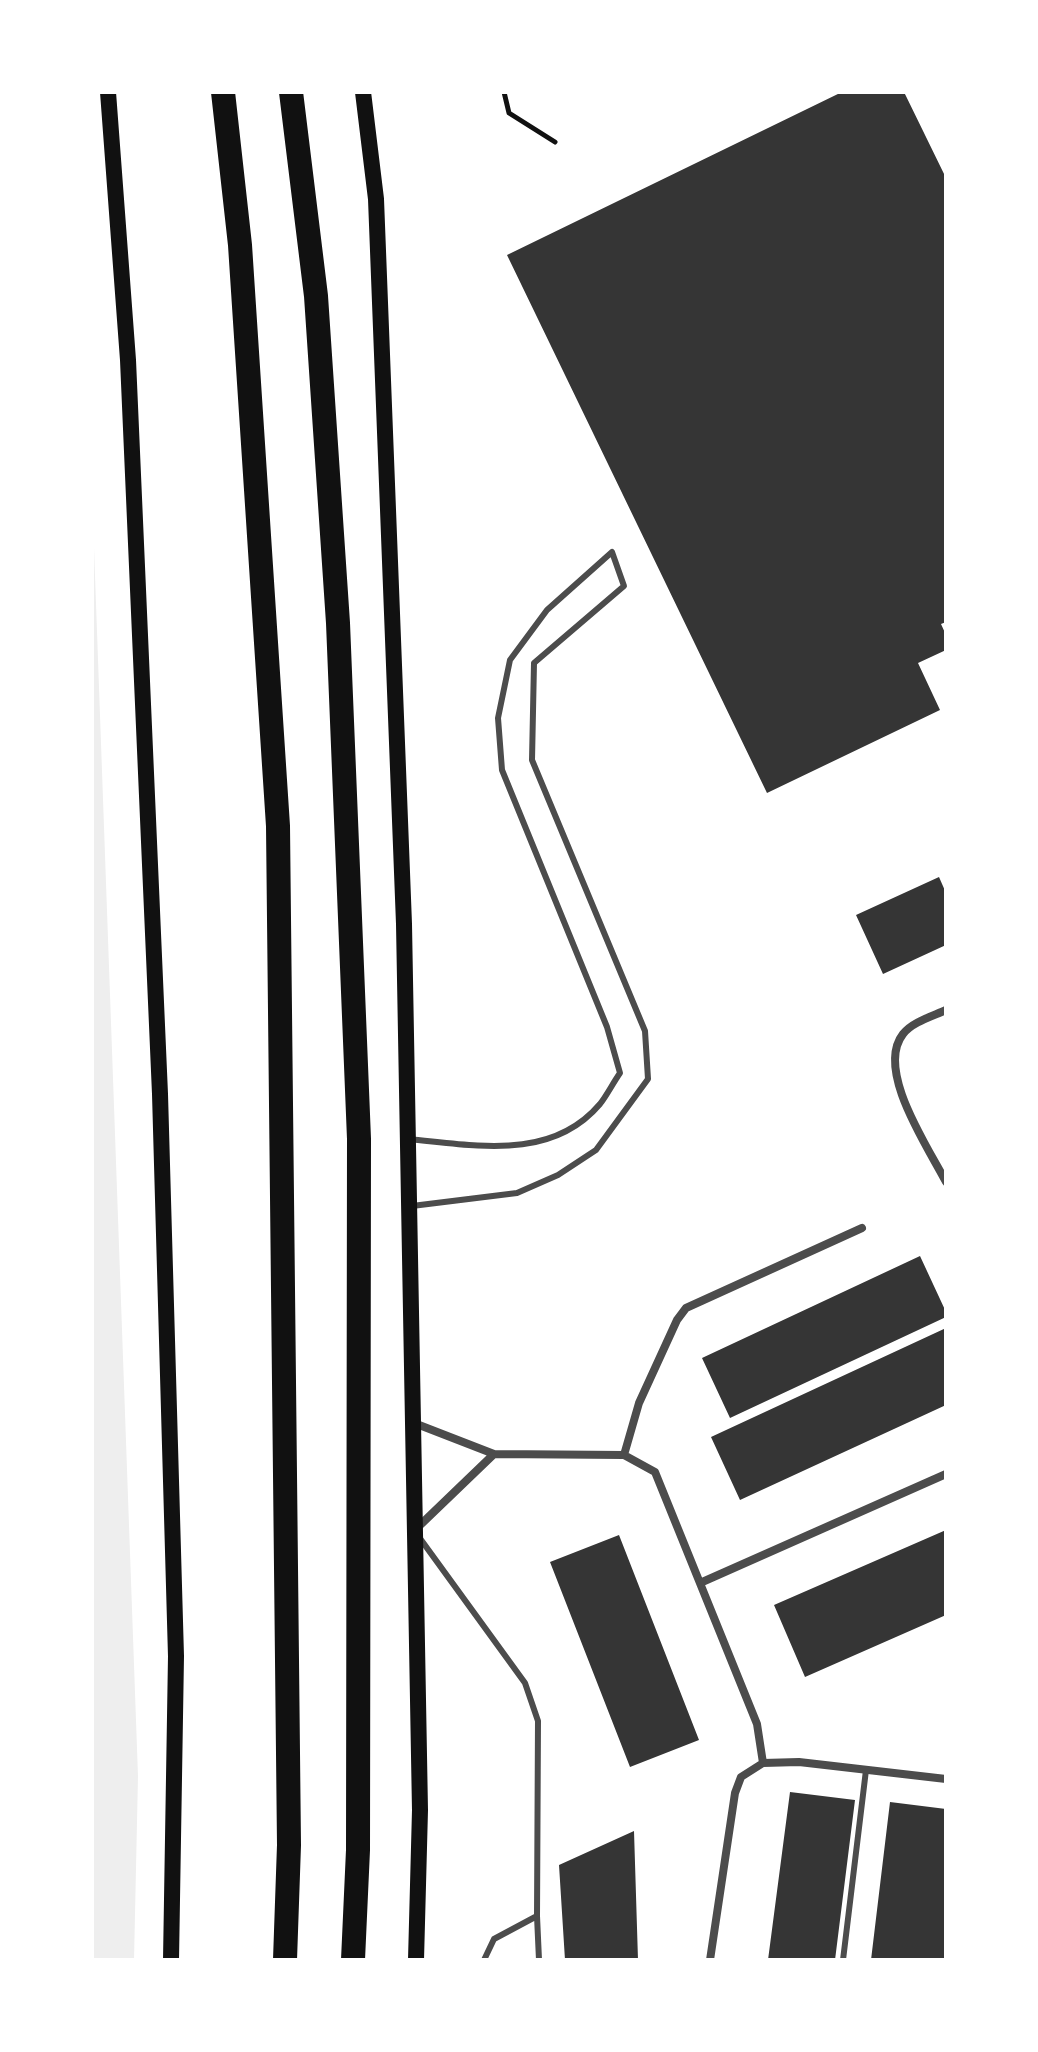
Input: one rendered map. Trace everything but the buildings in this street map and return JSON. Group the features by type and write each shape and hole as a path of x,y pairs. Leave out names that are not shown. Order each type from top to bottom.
{"highway":[{"path":"223,92 240,245 278,826 289,1845 285,1960"},
{"path":"291,92 316,296 338,623 359,1139 358,1850 353,1960"}],"main road":[{"path":"108,92 128,360 160,1094 176,1656 171,1960"},
{"path":"363,92 376,199 404,924 420,1810 416,1960"}],"street":[{"path":"946,1010 903,1033 894,1055 894,1074 902,1095 946,1182"},
{"path":"624,1455 639,1403 677,1320 686,1308 862,1228"},
{"path":"413,1423 494,1454 624,1455 655,1472 757,1724 763,1763"},
{"path":"415,1531 494,1454"},
{"path":"700,1583 946,1474"},
{"path":"710,1960 735,1793 741,1777 763,1763 799,1762 946,1779"}],"lane":[{"path":"408,1139 501,1147 541,1142 576,1126 600,1104 620,1073 607,1027 502,770 498,718 510,660 547,610 612,552 624,586 534,663 532,760 645,1031 648,1079 596,1150 558,1175 517,1193 409,1206"},
{"path":"415,1531 525,1683 538,1721 539,1960"},
{"path":"843,1960 866,1770"},
{"path":"484,1960 494,1939 537,1916"}],"path":[{"path":"504,92 509,113 555,142"}],"shaded area":[{"path":"92,492 138,1776 134,1960 92,1960"}]}
